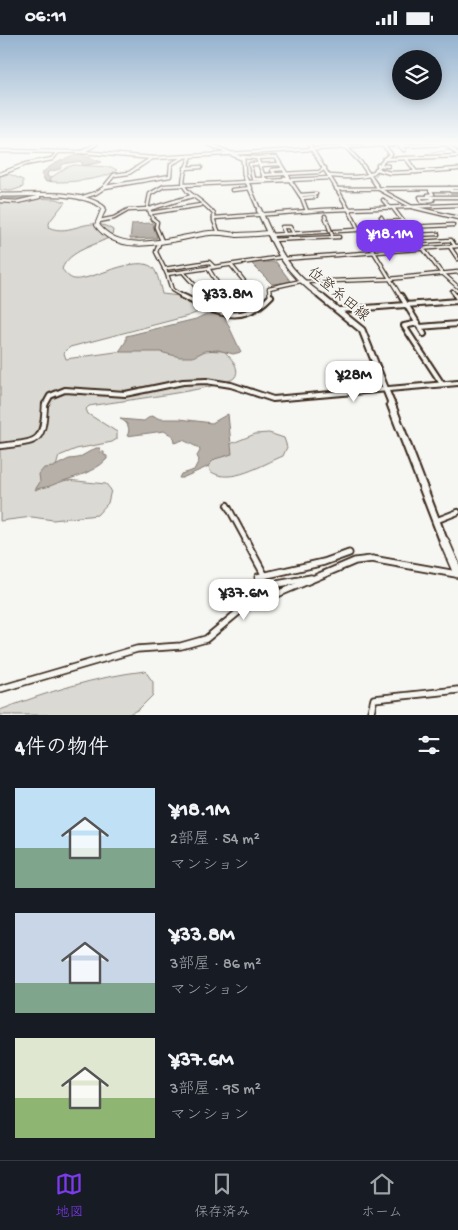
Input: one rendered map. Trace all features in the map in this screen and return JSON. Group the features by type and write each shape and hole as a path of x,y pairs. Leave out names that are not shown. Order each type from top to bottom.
{"main road":[{"name":"位登糸田線","path":"246,176 269,236 282,258 301,282 340,310 365,335 435,521 458,574"}],"street":[{"path":"99,190 113,176"},
{"path":"123,176 123,184"},
{"path":"80,197 99,190 164,176"},
{"path":"180,176 185,191 192,197 204,202 214,215 219,233"},
{"path":"252,176 253,179 264,176"},
{"path":"247,181 264,176"},
{"path":"344,176 346,181"},
{"path":"347,176 164,186 153,191 150,194 149,210 152,218 157,221 156,227 161,241 156,252 172,290 211,309 238,314 254,311 270,297 269,288 301,282 389,279 412,275 458,272"},
{"path":"370,176 379,189 412,207 458,218"},
{"path":"330,177 350,209 359,229 424,334"},
{"path":"290,180 301,196 307,211"},
{"path":"109,182 116,183"},
{"path":"232,190 251,188"},
{"path":"336,189 458,189"},
{"path":"417,196 432,195 430,190 450,189"},
{"path":"0,195 80,197 95,200 103,206 103,211 97,225 101,233 114,240 134,243 219,233 340,237"},
{"path":"301,196 316,196"},
{"path":"0,201 17,202 39,197"},
{"path":"149,210 192,197"},
{"path":"431,197 458,197"},
{"path":"442,197 447,205"},
{"path":"383,200 458,287"},
{"path":"99,221 114,218 128,210 201,205"},
{"path":"214,218 262,216 307,211 458,205"},
{"path":"439,213 446,225"},
{"path":"325,216 334,238"},
{"path":"381,217 384,222 403,221"},
{"path":"269,236 359,229 453,225"},
{"path":"285,234 282,227 290,227 294,234"},
{"path":"413,235 438,233"},
{"path":"419,242 451,240 457,246"},
{"path":"166,274 230,265 248,259 457,246"},
{"path":"450,247 458,259"},
{"path":"164,269 209,262 214,267"},
{"path":"183,272 188,280 198,289 219,285 249,287 230,265"},
{"path":"208,268 219,285"},
{"path":"340,310 458,300 452,291"},
{"path":"442,385 404,326 458,323"},
{"path":"0,446 30,441 40,437 44,428 45,403 50,396 65,390 125,394 193,381 231,385 273,399 318,398 458,383"},
{"path":"227,505 265,576"},
{"path":"435,521 458,512"},
{"path":"319,577 266,586 258,577 324,562 349,553"},
{"path":"0,689 137,649 181,646 206,639 242,609 355,561 372,559 458,574"},
{"path":"370,715 374,699 458,690"}],"shaded area":[{"path":"0,176 13,176 23,180 23,187 11,191 0,190"},
{"path":"42,176 48,176 52,181 46,182"},
{"path":"54,176 104,176 93,179 62,182 46,181"},
{"path":"0,199 57,199 65,202 50,221 48,227 65,230 88,224 96,224 104,225 113,230 112,236 70,257 62,269 70,278 81,279 125,266 146,264 155,270 162,294 206,299 207,304 201,311 188,316 70,347 64,353 66,359 144,348 224,351 237,370 235,377 227,382 212,386 167,395 89,406 86,409 88,414 117,432 117,439 112,442 76,449 59,456 55,470 57,479 106,484 111,490 108,503 97,515 53,520 32,517 0,521"},
{"path":"153,223 157,238 130,239 132,224"},
{"path":"250,262 276,262 291,282 272,284"},
{"path":"206,314 228,315 225,318 241,352 233,354 218,350 205,351 193,357 180,357 160,352 119,352 126,341 126,336 196,319"},
{"path":"228,414 232,454 215,459 207,467 182,478 179,478 181,474 194,470 199,460 197,456 200,451 199,448 183,440 174,443 173,436 164,431 127,436 128,426 120,419 144,421 151,416 161,419 212,423"},
{"path":"269,433 284,438 287,447 283,456 237,475 218,475 210,471 208,464 218,449 255,434"},
{"path":"96,448 100,448 100,452 104,452 107,459 94,469 48,487 35,490 40,482 39,474 44,468 53,467 69,459 78,458"},
{"path":"145,671 153,682 153,695 139,709 127,715 0,715 0,710 54,691 89,681"}],"waterway":[{"path":"348,312 442,304"}]}
